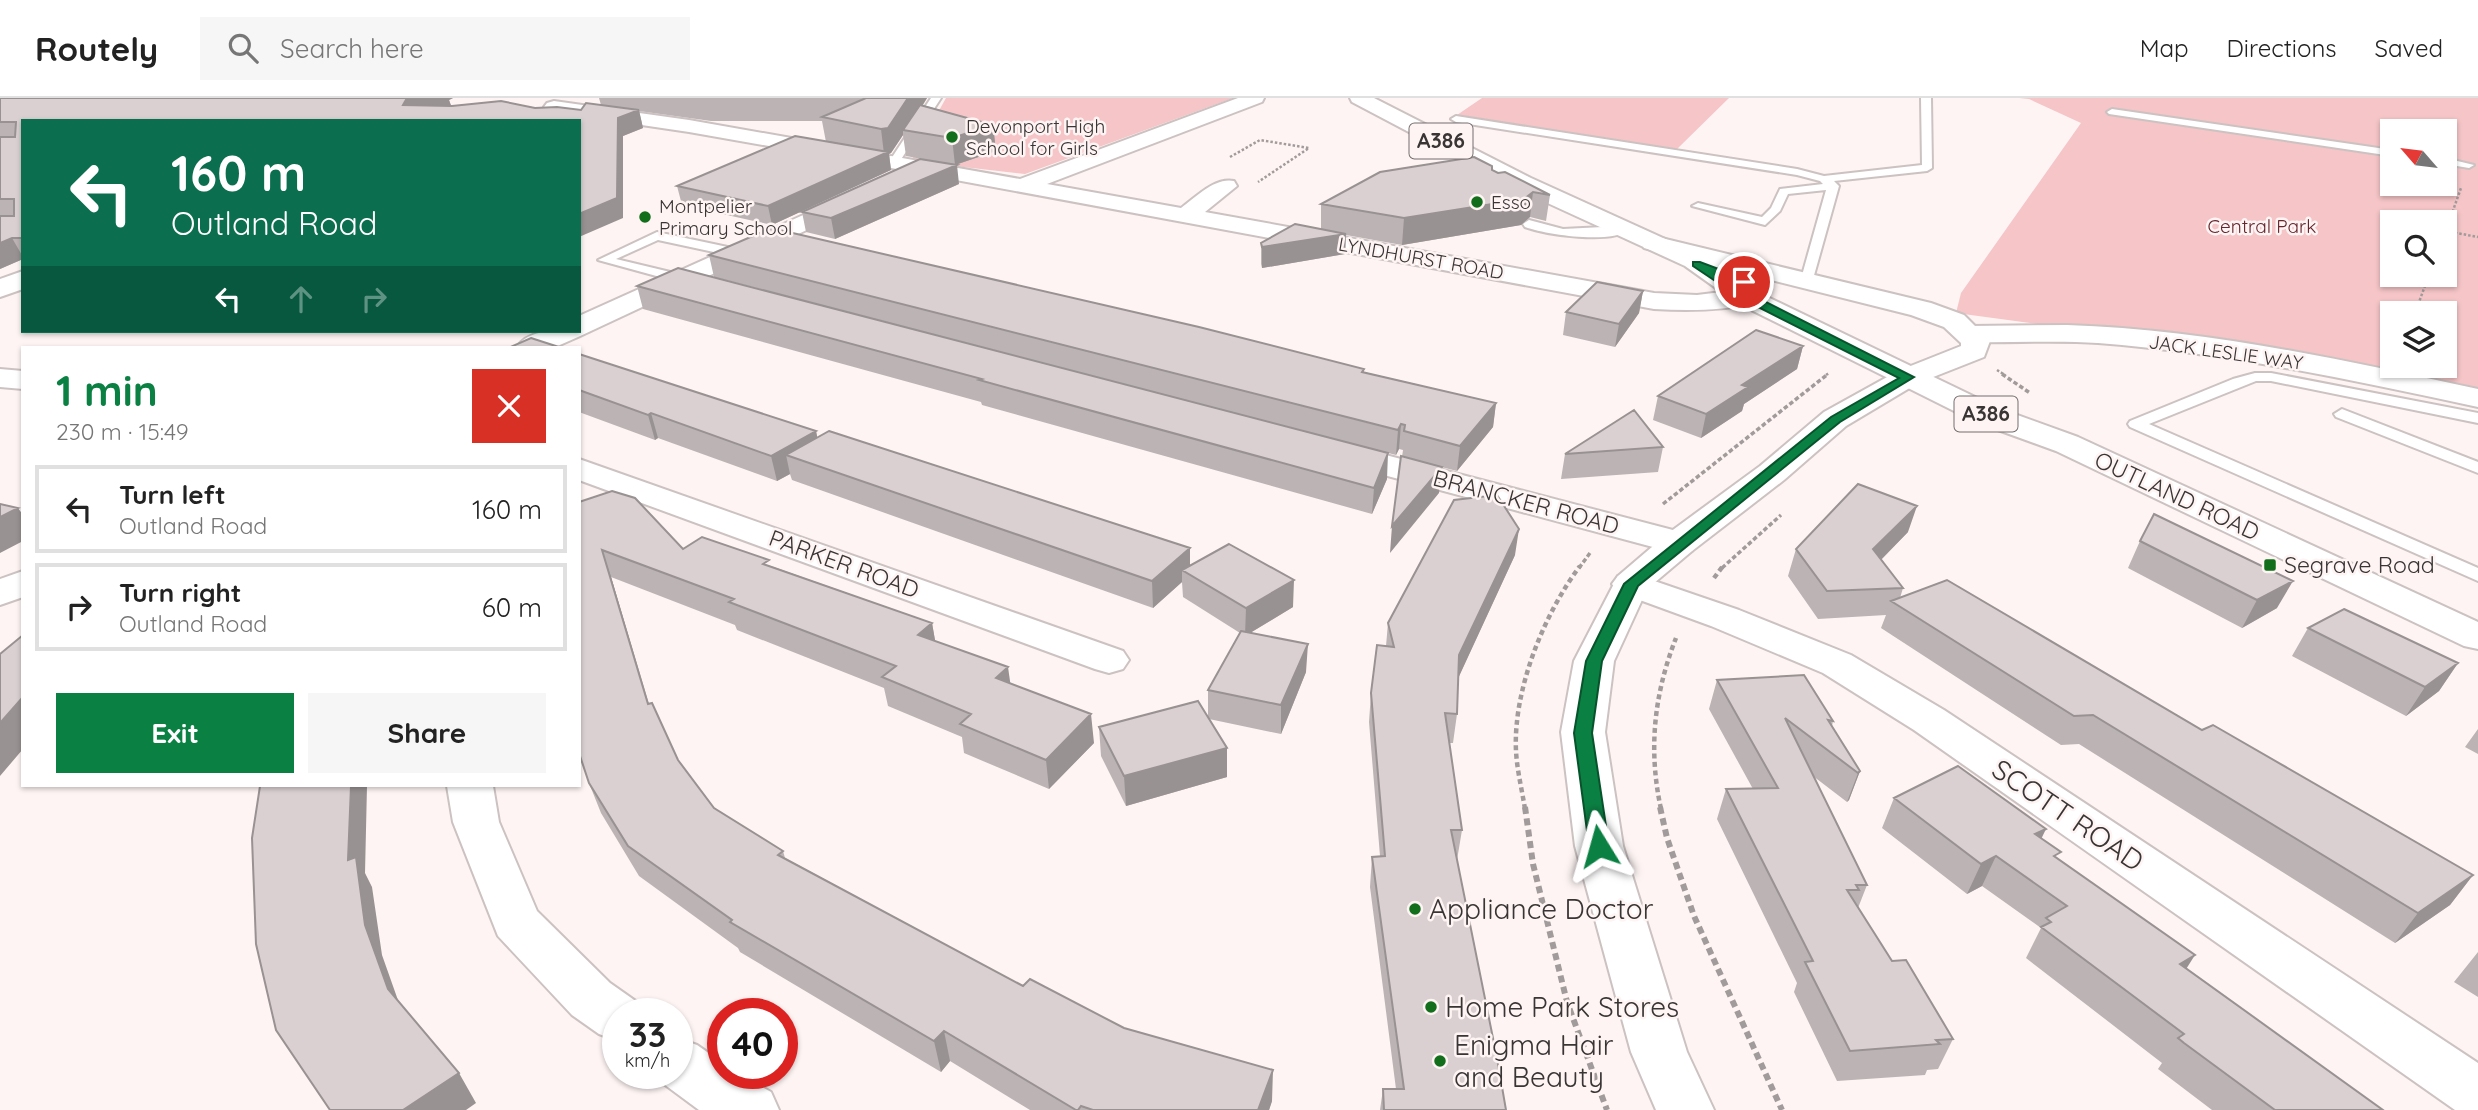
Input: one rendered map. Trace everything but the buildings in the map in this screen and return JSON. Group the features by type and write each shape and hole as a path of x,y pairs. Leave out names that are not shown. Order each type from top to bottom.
{"street":[{"path":"531,110 554,107 582,98"},
{"path":"1021,186 1255,98"},
{"name":"OUTLAND ROAD","path":"1359,98 1516,187 1767,292 1920,373 1987,415 2067,444 2478,637"},
{"name":"LYNDHURST ROAD","path":"554,107 689,125 1654,301 1697,303 1746,297"},
{"path":"581,325 922,167"},
{"path":"1185,216 1226,186"},
{"path":"1653,243 1921,309 1984,335 1976,341 1974,351 1920,373 1835,419 1772,473 1679,543 1631,584 1594,661 1583,733 1599,846 1659,1052 1685,1110"},
{"name":"OUTLAND ROAD","path":"1696,264 1746,297 1920,373"},
{"path":"682,279 728,291"},
{"path":"0,289 21,280"},
{"path":"534,346 564,333"},
{"name":"JACK LESLIE WAY","path":"1984,335 2096,335 2197,345 2379,377 2478,398"},
{"path":"0,378 21,380"},
{"name":"BRANCKER ROAD","path":"1304,443 1679,543"},
{"name":"PARKER ROAD","path":"581,470 1109,660"},
{"path":"0,594 21,583"},
{"name":"SCOTT ROAD","path":"1631,584 1838,664 1929,720 2478,1094"},
{"path":"470,787 476,822 516,922 591,999 602,1007"},
{"path":"693,1074 738,1108"}],"lane":[{"path":"877,159 936,98"},
{"path":"1698,206 1765,221 1776,209 1784,191 1927,168 1926,98"},
{"path":"2112,112 2380,151"},
{"path":"1456,119 1828,183"},
{"path":"2457,163 2469,165"},
{"path":"1807,279 1828,183"},
{"path":"1529,224 1545,232 1595,233 1623,230"},
{"path":"682,279 604,260 657,236 737,253"},
{"path":"2478,418 2271,377 2255,377 2136,424 2478,575"},
{"path":"2342,414 2478,468"}],"path":[{"path":"2457,233 2478,237"},
{"path":"1984,335 2009,349 1995,356 1996,370 2034,396"},
{"path":"1782,1110 1689,905 1670,855 1654,768 1654,723 1661,679 1678,630 1692,606 1726,563 1783,514"}],"green space":[{"path":"946,98 1233,98 1025,174 911,161"},
{"path":"1482,98 1729,98 1675,151 1457,115"},
{"name":"Central Park","path":"2019,98 2478,98 2478,394 2400,378 2457,378 2457,301 2380,301 2380,374 2327,363 1956,313 1961,293 2081,123 2029,99"}],"place":[{"name":"Devonport High School for Girls","path":"952,137"},
{"name":"Esso","path":"1477,202"},
{"name":"Montpelier Primary School","path":"645,217"},
{"name":"Segrave Road","path":"2270,565"},
{"name":"Appliance Doctor","path":"1415,909"},
{"name":"Home Park Stores","path":"1431,1007"},
{"name":"Enigma Hair and Beauty","path":"1440,1061"}],"route":[{"path":"1599,846 1583,733 1594,661 1631,584 1679,543 1772,473 1835,419 1908,377 1746,297 1696,264 1744,282"}]}
